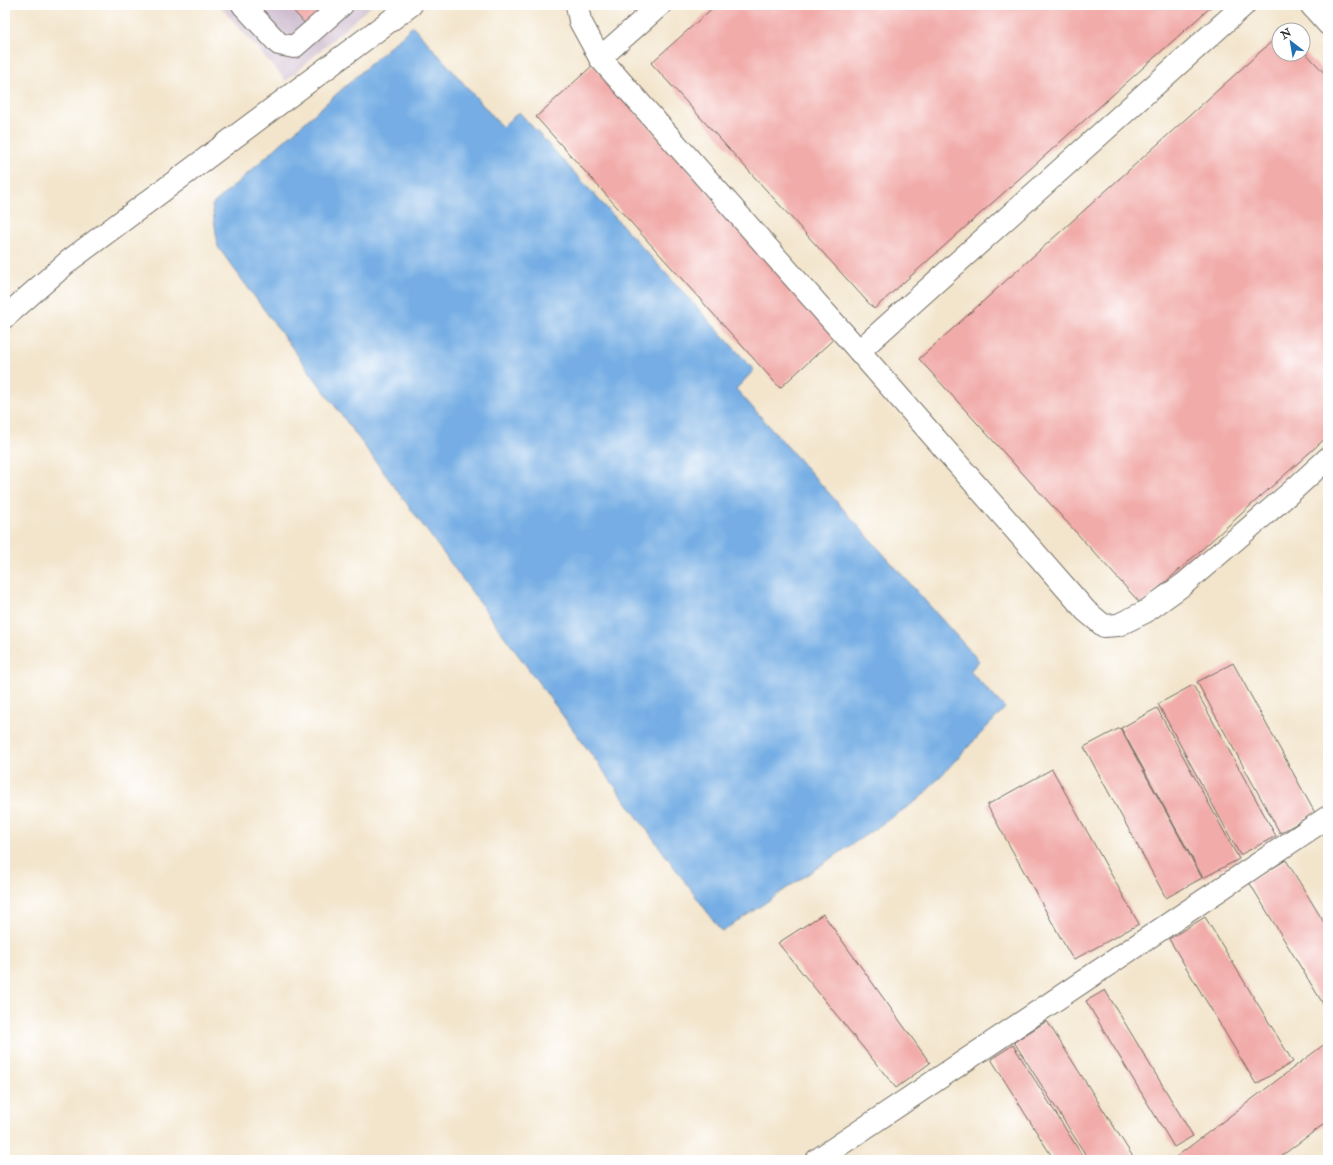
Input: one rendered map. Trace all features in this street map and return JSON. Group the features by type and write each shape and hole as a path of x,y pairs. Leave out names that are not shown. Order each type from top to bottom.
{"lane":[{"path":"243,5 279,44 294,47 342,5"},
{"path":"5,317 70,260 412,5"},
{"path":"578,5 580,21 600,58 1086,611 1104,626 1118,625 1145,612 1184,584 1291,492 1328,458"},
{"path":"600,58 660,5"},
{"path":"859,351 1244,5"},
{"path":"1311,5 1328,24"},
{"path":"817,1160 1328,817"}],"shaded area":[{"path":"219,5 372,5 286,81"}],"water":[{"path":"413,26 502,127 519,112 754,370 736,389 979,661 970,671 1005,708 919,799 722,932 218,247 212,205"}],"building":[{"path":"288,5 332,5 308,27"},
{"path":"716,5 1213,5 874,309 651,63"},
{"path":"1271,42 1271,62 1311,62 1311,59 1328,77 1328,436 1141,604 919,359"},
{"path":"593,65 837,336 780,388 536,117"},
{"path":"1233,663 1315,813 1280,833 1197,682"},
{"path":"1193,685 1276,836 1240,855 1158,704"},
{"path":"1157,708 1239,859 1203,878 1121,728"},
{"path":"1120,728 1202,878 1166,898 1084,747"},
{"path":"1052,769 1139,924 1073,960 987,805"},
{"path":"1286,860 1328,929 1328,1012 1249,882"},
{"path":"823,914 930,1063 896,1088 778,943"},
{"path":"1205,917 1293,1062 1256,1084 1169,939"},
{"path":"1105,990 1193,1136 1174,1147 1086,1001"},
{"path":"1047,1021 1135,1160 1089,1160 1014,1042"},
{"path":"1326,1043 1328,1046 1328,1121 1276,1160 1172,1160"},
{"path":"1013,1045 1085,1160 1054,1160 991,1059"}]}
